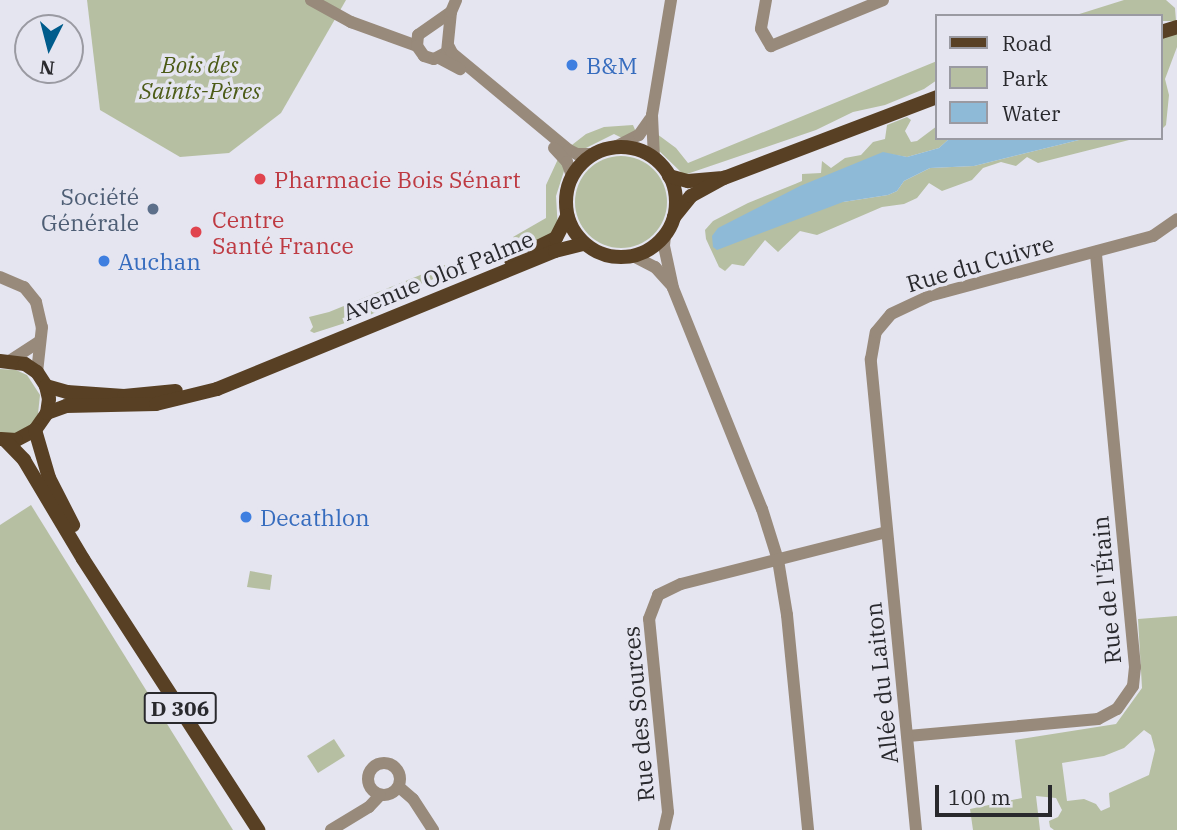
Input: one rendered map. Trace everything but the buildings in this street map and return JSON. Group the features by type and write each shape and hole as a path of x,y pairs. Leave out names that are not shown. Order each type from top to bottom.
{"main road":[{"path":"674,218 676,197 669,176 654,158 634,149 612,148 595,153 572,176 566,191 567,216 584,244 607,256 633,256 651,249 665,236 674,218 691,196 724,178 936,97"},
{"path":"669,176 688,181 724,178"},
{"name":"Avenue Olof Palme","path":"309,347 551,241 561,234 567,216"},
{"name":"Avenue Olof Palme","path":"309,347 555,251 584,244"},
{"path":"46,386 60,391 96,395 141,396 171,392 224,377 309,347"},
{"path":"47,413 66,406 137,406 190,397 309,347"},
{"path":"3,440 26,436 36,430 47,413 46,386 37,372 25,364 6,361"},
{"name":"D 306","path":"36,430 49,478 94,561 103,586"},
{"name":"D 306","path":"3,440 24,460 83,559 103,586 257,830"}],"street":[{"path":"312,0 351,22 417,46 424,56 439,58 457,66 563,156 572,176"},
{"path":"654,158 652,116 671,0"},
{"path":"766,0 761,29 771,47 883,0"},
{"path":"417,46 422,31 432,26 453,6"},
{"path":"439,58 448,40 453,6"},
{"path":"432,26 448,40 452,53 569,150 577,154 595,153"},
{"path":"612,148 639,135 652,116"},
{"name":"Rue du Cuivre","path":"886,532 872,359 874,338 881,324 898,309 929,296 1153,236 1177,219"},
{"path":"665,236 664,246 673,288 762,509 778,560 785,597 808,830"},
{"name":"Rue de l'Étain","path":"908,736 1098,719 1117,709 1133,685 1135,667 1097,251"},
{"path":"633,256 655,267 673,288"},
{"path":"0,277 24,287 36,302 42,327 37,372"},
{"path":"6,361 39,342"},
{"path":"778,560 886,532"},
{"name":"Allée du Laiton","path":"886,532 916,830"},
{"name":"Rue des Sources","path":"663,830 668,812 649,620 653,603 670,587 778,560"},
{"path":"380,764 394,766 401,780 399,787 387,796 380,796 369,787 368,779 374,767 380,764"},
{"path":"399,787 414,799 433,830"},
{"path":"331,830 369,807 380,796"}],"green space":[{"name":"Bois des Saints-Pères","path":"87,0 346,0 281,113 229,153 180,157 100,110"},
{"path":"1124,0 1166,0 1175,8 1176,21 1163,21 1163,14 1079,14"},
{"path":"1177,32 1177,47 1165,79 1169,95 1166,125 1163,128 1163,36"},
{"path":"936,61 936,81 924,89 885,105 853,112 816,130 684,175 654,146 657,134 676,148 688,163"},
{"path":"907,117 911,120 905,131 911,142 917,141 936,127 936,140 948,140 939,148 907,157 883,153 843,202 888,195 897,191 904,181 930,168 974,166 1079,140 1129,140 1038,163 1027,157 1016,166 1001,162 983,168 972,180 942,191 929,183 917,198 904,204 882,207 817,235 800,231 778,252 765,240 744,266 732,264 725,271 719,267 706,239 705,230 713,221 802,181 802,174 821,173 822,161 831,168 845,158 861,155 873,142 885,139 887,125"},
{"path":"633,125 636,132 624,139 614,134 582,150 568,148 586,134 604,127"},
{"path":"621,156 639,160 654,169 663,184 667,202 663,220 654,235 639,244 621,248 603,244 588,235 579,220 575,202 579,184 588,169 603,160"},
{"path":"558,159 565,168 556,196 558,230 537,242 517,246 513,237 546,218 546,185"},
{"path":"445,265 447,271 444,275 418,285 412,294 370,315 314,333 310,331 313,327 309,317 329,312"},
{"path":"0,369 16,370 27,375 40,395 38,414 32,424 16,434 0,434"},
{"path":"31,505 233,830 0,830 0,525"},
{"path":"250,571 272,575 270,590 247,587"},
{"path":"1177,616 1177,830 1054,830 1049,821 1058,817 1062,810 1056,798 1036,796 1040,830 973,830 970,809 1022,798 1015,740 1116,724 1142,688 1138,619","holes":["1144,730 1151,735 1155,750 1149,775 1109,793 1110,807 1101,811 1096,804 1084,799 1067,801 1062,763 1104,756 1124,748"]},
{"path":"334,739 345,756 318,773 307,756"}],"water":[{"path":"948,140 1079,140 974,166 930,168 904,181 897,191 888,195 843,202 717,250 713,247 712,236 718,228 800,186 883,152 907,157 939,148"}],"place":[{"name":"B&M","path":"572,65"},
{"name":"Pharmacie Bois Sénart","path":"260,179"},
{"name":"Société Générale","path":"153,209"},
{"name":"Centre Santé France","path":"196,232"},
{"name":"Auchan","path":"104,261"},
{"name":"Decathlon","path":"246,517"}]}
